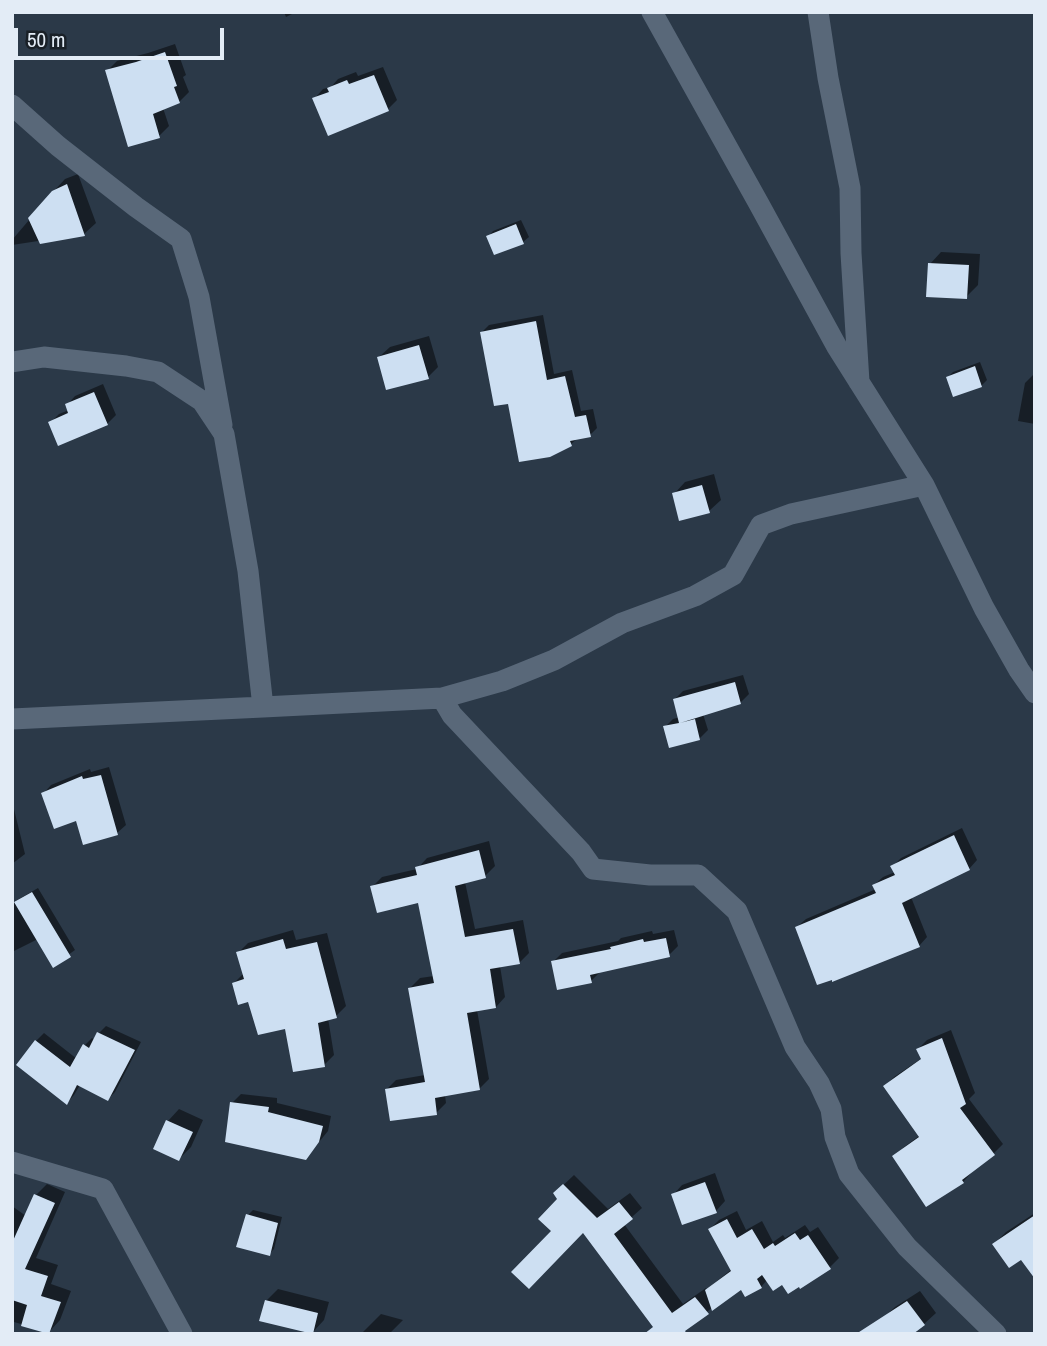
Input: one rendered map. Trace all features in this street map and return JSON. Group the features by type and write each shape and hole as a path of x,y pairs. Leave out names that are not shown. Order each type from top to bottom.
{"street":[{"path":"652,12 859,384 924,485 984,608 1035,693"},
{"path":"818,12 850,188 859,384"},
{"path":"12,105 68,154 181,239 199,297 248,571 263,708"},
{"path":"12,362 44,357 158,372 202,401 224,434"},
{"path":"12,719 442,698 502,681 554,660 622,623 695,596 733,575 761,524 791,514 924,485"},
{"path":"442,698 452,715 581,852 593,869 650,875 698,875 737,911 795,1047 819,1083 831,1109 835,1138 849,1174 907,1247 996,1334"},
{"path":"12,1162 103,1189 182,1334"}],"building":[{"path":"165,52 180,103 153,114 160,138 128,147 105,70"},
{"path":"374,75 389,111 328,136 312,98 329,92 327,88 347,80 349,84"},
{"path":"67,184 85,236 40,244 28,218 52,191"},
{"path":"516,224 524,244 494,255 486,236"},
{"path":"928,263 969,265 967,299 926,297"},
{"path":"536,321 547,380 565,376 575,417 586,415 591,437 570,441 572,446 550,457 519,462 508,404 494,406 480,332"},
{"path":"419,345 429,379 386,390 377,357"},
{"path":"975,366 982,387 953,397 946,377"},
{"path":"94,392 108,425 58,446 48,422 68,413 65,404"},
{"path":"702,485 710,513 679,521 672,493"},
{"path":"735,682 741,704 680,723 695,719 700,740 669,748 663,726 679,723 673,699"},
{"path":"101,775 118,835 83,845 76,821 54,829 41,793 82,776 83,779"},
{"path":"954,835 970,870 902,903 920,947 832,982 817,985 795,927 876,893 872,885 895,875 890,866"},
{"path":"479,850 486,878 455,886 465,937 513,929 520,964 490,969 496,1008 467,1013 480,1090 435,1098 437,1115 390,1121 385,1089 425,1082 408,988 434,983 418,903 377,913 370,886 417,875 415,867"},
{"path":"32,892 71,957 53,968 14,902"},
{"path":"666,938 670,957 590,975 592,983 557,990 551,961 611,949 610,947 643,939 644,942"},
{"path":"283,939 286,949 317,942 337,1018 318,1023 325,1067 293,1072 285,1029 258,1035 248,1002 238,1005 232,983 244,979 236,952"},
{"path":"97,1032 135,1050 108,1101 77,1085 67,1105 16,1065 35,1040 70,1067 83,1044 89,1048"},
{"path":"942,1038 966,1104 960,1108 995,1155 962,1180 964,1183 926,1207 892,1156 919,1137 883,1086 921,1059 916,1049"},
{"path":"230,1102 269,1107 268,1112 323,1126 319,1142 306,1160 225,1142"},
{"path":"166,1120 193,1132 179,1161 153,1149"},
{"path":"705,1182 717,1213 682,1225 671,1194"},
{"path":"563,1184 597,1218 619,1202 633,1219 614,1234 672,1313 695,1297 709,1314 685,1331 687,1334 644,1334 653,1327 583,1233 529,1289 511,1272 551,1231 538,1219 557,1199 553,1193"},
{"path":"34,1194 55,1203 25,1269 48,1276 41,1296 61,1302 49,1334 21,1326 27,1305 12,1300 12,1243"},
{"path":"246,1214 278,1223 270,1256 236,1247"},
{"path":"1035,1215 1035,1279 1021,1260 1009,1268 992,1244"},
{"path":"727,1219 737,1238 752,1229 764,1249 773,1243 775,1246 795,1233 800,1240 808,1235 831,1269 788,1294 782,1285 773,1291 762,1275 757,1279 762,1288 745,1297 741,1290 712,1311 705,1290 731,1271 708,1229"},
{"path":"265,1300 318,1313 313,1334 259,1321"},
{"path":"907,1301 925,1325 913,1334 856,1334"}]}
